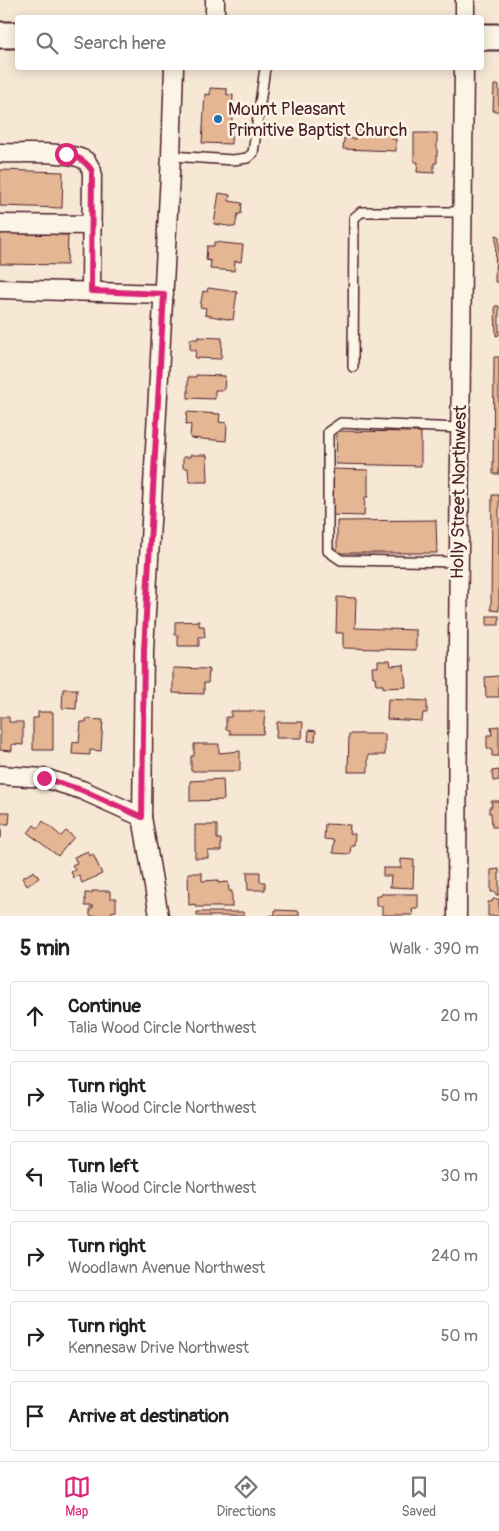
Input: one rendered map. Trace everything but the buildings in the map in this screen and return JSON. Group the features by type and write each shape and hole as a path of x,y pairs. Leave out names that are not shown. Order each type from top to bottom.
{"main road":[{"path":"0,35 15,35"},
{"path":"484,37 499,37"}],"street":[{"path":"215,0 215,15"},
{"path":"465,15 466,0"},
{"path":"159,916 142,817 144,650 164,294 174,70"},
{"name":"Holly Street Northwest","path":"457,916 464,70"},
{"path":"0,153 66,154 87,162 92,171 91,291"},
{"path":"0,224 92,225"},
{"path":"0,289 164,294"},
{"path":"0,775 44,778 82,790 142,817"}],"lane":[{"path":"171,156 233,160 247,158 253,153 265,70"},
{"path":"353,367 354,218 361,212 463,212"},
{"path":"459,562 341,560 328,550 328,432 341,423 460,428"}],"place":[{"name":"Mount Pleasant Primitive Baptist Church","path":"218,119"}],"route":[{"path":"44,778 82,790 142,817 144,650 164,294 91,291 92,171 87,162 66,154"}]}
